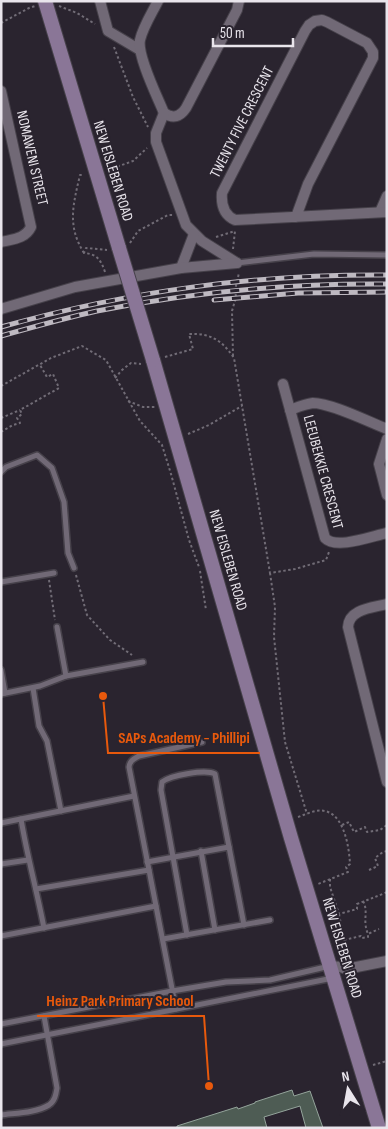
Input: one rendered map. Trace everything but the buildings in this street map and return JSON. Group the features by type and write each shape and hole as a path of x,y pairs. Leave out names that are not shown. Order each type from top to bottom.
{"main road":[{"name":"NEW EISLEBEN ROAD","path":"45,2 153,360 306,888 338,970 379,1128"}],"street":[{"path":"100,1 108,31 140,50"},
{"path":"158,1 139,44 164,114 156,133 156,142 186,225 211,247 237,263"},
{"path":"164,114 174,117 179,116 186,108 236,10 238,1"},
{"name":"TWENTY FIVE CRESCENT","path":"242,220 235,220 226,213 221,199 222,193 305,31 312,22 322,20 367,43 373,52 373,58 308,184 296,217"},
{"name":"NOMAWENI STREET","path":"1,92 31,221 31,226 25,235 1,242"},
{"path":"242,220 383,212 387,196"},
{"path":"181,268 194,234"},
{"path":"1,309 75,287 181,268 237,263"},
{"name":"LEEUBEKKIE CRESCENT","path":"283,384 323,534 332,543 343,543 387,533"},
{"name":"LEEUBEKKIE CRESCENT","path":"290,410 305,404 317,404 347,412 387,429"},
{"path":"387,439 379,464 387,495"},
{"path":"386,779 348,627 351,617 356,613 387,604"},
{"path":"338,970 387,961"}],"lane":[{"path":"237,263 314,254 387,255"},
{"path":"1,472 6,466 37,455 52,468 64,502 68,553 74,568"},
{"path":"1,582 54,573"},
{"path":"57,627 66,676"},
{"path":"1,670 3,694 33,688 66,676 143,662"},
{"path":"33,688 39,726 47,741 61,811"},
{"path":"176,1010 129,767 133,759 202,742"},
{"path":"187,935 161,784 166,779 204,772 213,772 217,778 228,847 244,925"},
{"path":"1,823 134,796"},
{"path":"21,819 28,860 44,928"},
{"path":"147,862 228,847"},
{"path":"201,852 216,930"},
{"path":"1,864 28,860"},
{"path":"36,889 149,870"},
{"path":"1,936 156,906"},
{"path":"163,939 270,920"},
{"path":"1,1024 226,982 277,979 338,970"},
{"path":"1,1044 176,1010 253,993 338,970"},
{"path":"252,981 253,993"},
{"path":"1,1115 39,1109 50,1105 54,1099 57,1088 44,1016"}],"path":[{"path":"1,23 28,8 45,2 62,6 108,31 136,103 156,142 133,161 97,173 80,175 72,216 77,242 84,253"},
{"path":"84,253 86,248 107,250 119,248 131,243 138,231 168,215 182,216"},
{"path":"242,220 235,231 233,249 239,274 236,281 236,297 232,311 234,358 275,607 274,637 285,742 306,814"},
{"path":"194,234 219,237 235,231"},
{"path":"84,253 92,254 101,261 109,282"},
{"path":"115,378 131,363 139,365 193,349 189,334 204,333 225,345 234,358"},
{"path":"1,386 40,364 82,346 106,360 140,421 164,450 189,540 200,570 206,610"},
{"path":"1,418 20,410 59,388 53,374 46,377 40,364"},
{"path":"128,401 143,407 166,406"},
{"path":"186,427 188,435 242,406"},
{"path":"1,432 20,423 17,418 22,414 20,410"},
{"path":"270,573 295,569 326,560 332,543"},
{"path":"74,568 87,615 110,640 143,662"},
{"path":"47,574 57,627"},
{"path":"286,821 318,810 330,812 342,825 350,849 350,864 346,867 348,872 306,888"},
{"path":"342,825 349,822 354,832 365,827 367,832 380,830 387,825"},
{"path":"369,870 378,866 375,858 387,851"},
{"path":"330,878 330,887 339,914 346,956 338,970"},
{"path":"339,914 357,909 356,904 387,892"},
{"path":"363,901 366,910 364,922 368,934"},
{"path":"344,940 361,936 362,938 368,937 368,934 379,929"},
{"path":"373,1065 387,1061"}],"railway":[{"path":"1,327 49,314 144,294 192,287 288,278 337,275 387,275"},
{"path":"1,336 97,311 205,294 277,287 387,284"},
{"path":"214,300 298,293 387,292"}],"place":[{"name":"SAPs Academy - Phillipi","path":"103,696"},
{"name":"Heinz Park Primary School","path":"209,1086"}]}
